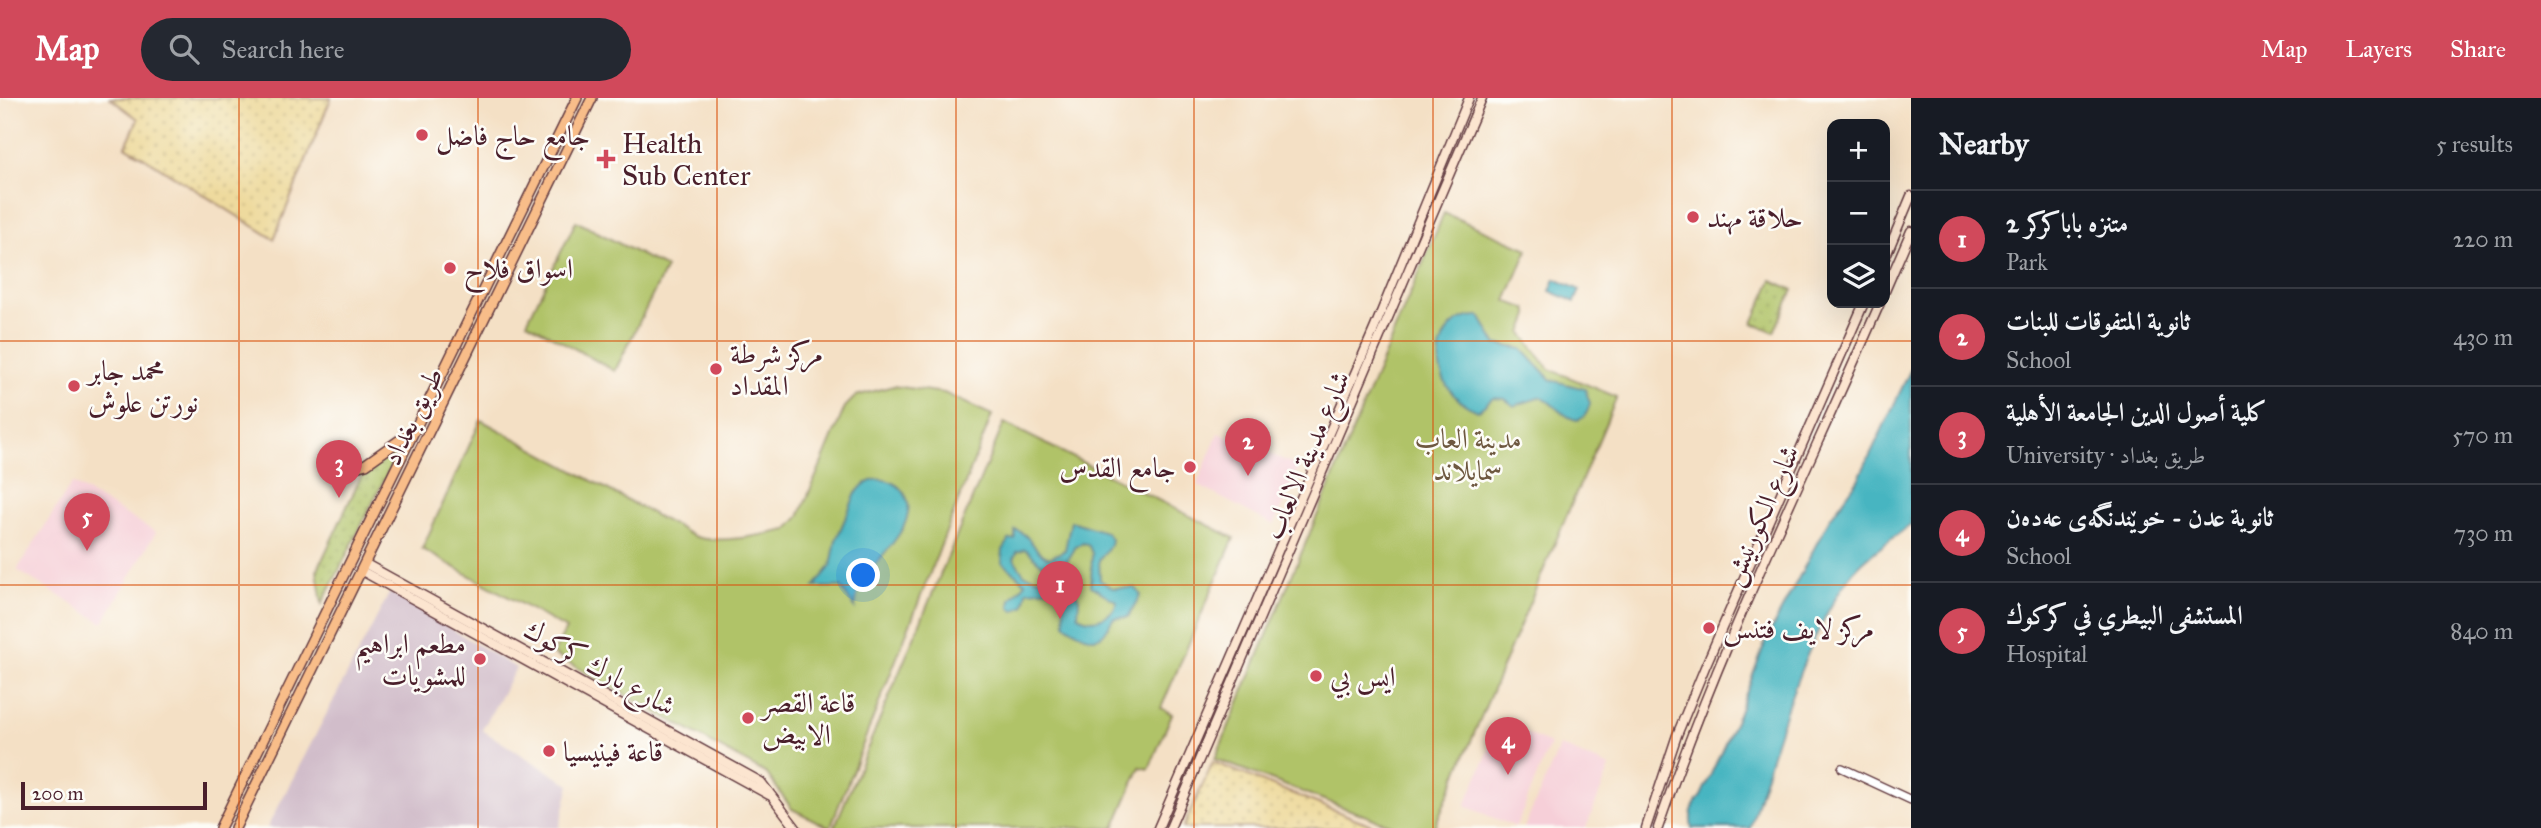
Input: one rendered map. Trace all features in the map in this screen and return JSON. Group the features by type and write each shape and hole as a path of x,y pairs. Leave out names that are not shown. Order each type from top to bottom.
{"main road":[{"name":"طريق بغداد","path":"220,828 578,98"},
{"name":"طريق بغداد","path":"234,828 364,568 592,98"},
{"name":"شارع مدينة الالعاب","path":"1158,828 1374,327 1469,98"},
{"name":"شارع مدينة الالعاب","path":"1170,828 1482,98"},
{"path":"1890,246 1911,197"},
{"path":"1890,279 1911,231"},
{"name":"شارع الكورنيش","path":"1646,828 1677,735 1710,654 1862,308"},
{"name":"شارع الكورنيش","path":"1658,828 1689,738 1878,308"},
{"path":"446,367 458,373"},
{"path":"359,466 368,463 415,429"},
{"path":"364,568 772,797 796,828"}],"street":[{"path":"1842,768 1911,800"}],"shaded area":[{"path":"1218,433 1299,466 1274,525 1197,485"},
{"path":"72,483 156,532 103,623 17,570"},
{"path":"390,592 516,668 482,730 570,785 559,828 267,828"},
{"path":"1501,722 1550,744 1516,827 1465,806"},
{"path":"1560,746 1610,767 1586,828 1524,828"}],"sand":[{"path":"110,98 331,98 274,239 126,146 138,119"},
{"path":"1213,762 1379,828 1183,828"}],"green space":[{"name":"مدينة العاب سمايلاند","path":"1444,213 1528,249 1506,301 1527,309 1529,315 1522,333 1549,369 1617,397 1434,828 1398,828 1215,759"},
{"path":"576,221 666,268 615,371 527,322"},
{"path":"1772,280 1793,290 1774,332 1753,323"},
{"path":"893,386 944,393 992,415 830,828 792,809 767,774 553,654 566,629 422,549 481,420 690,534 714,540 787,530 799,517 845,407 856,396"},
{"path":"1004,423 1234,538 1161,708 1172,714 1149,769 1140,767 1114,828 834,828"},
{"path":"401,446 322,604 317,571 363,472"}],"water":[{"path":"1555,279 1580,290 1575,302 1550,291"},
{"path":"1480,316 1496,344 1522,349 1551,380 1585,389 1590,403 1586,414 1581,419 1574,419 1541,397 1514,406 1505,399 1493,398 1478,411 1460,400 1448,386 1441,370 1443,339 1451,326 1464,318"},
{"path":"1911,369 1911,524 1856,569 1833,602 1791,697 1750,828 1692,828 1693,807 1701,796 1738,715 1766,640 1829,520 1858,480"},
{"path":"873,480 890,481 903,491 908,503 908,515 896,539 862,581 855,608 841,587 814,587 831,566 836,540 856,493 863,485"},
{"path":"1071,521 1106,532 1111,539 1110,545 1099,560 1100,580 1113,588 1135,588 1141,595 1128,617 1114,618 1105,633 1097,638 1082,635 1065,624 1063,598 1053,589 1027,591 1024,606 1014,611 1010,607 1011,599 1026,583 1002,562 1003,550 1009,540 1015,539 1015,530 1025,535 1040,552 1050,558 1065,550","holes":["1083,543 1089,546 1092,553 1091,586 1117,602 1111,612 1095,620 1078,615 1079,599 1075,591 1024,574 1014,559 1017,552 1025,549 1042,564 1054,567 1064,564 1076,546"]}],"place":[{"name":"جامع حاج فاضل","path":"422,135"},
{"name":"Health Sub Center","path":"606,159"},
{"name":"حلاقة مهند","path":"1693,217"},
{"name":"اسواق فلاح","path":"450,268"},
{"name":"مركز شرطة المقداد","path":"716,369"},
{"name":"محمد جابر نورتن علوش","path":"74,386"},
{"name":"جامع القدس","path":"1190,467"},
{"name":"ثانوية المتفوقات للبنات","path":"1248,476"},
{"name":"كلية أصول الدين الجامعة الأهلية","path":"339,498"},
{"name":"المستشفى البيطري في كركوك","path":"87,551"},
{"name":"متنزه باباكركر 2","path":"1060,619"},
{"name":"مركز لايف فتنس","path":"1709,628"},
{"name":"مطعم ابراهيم للمشويات","path":"480,659"},
{"name":"ايس بي","path":"1316,676"},
{"name":"قاعة القصر الابيض","path":"748,718"},
{"name":"قاعة فينيسيا","path":"549,751"},
{"name":"ثانوية عدن - خوێندنگەی عەدەن","path":"1508,775"}]}
